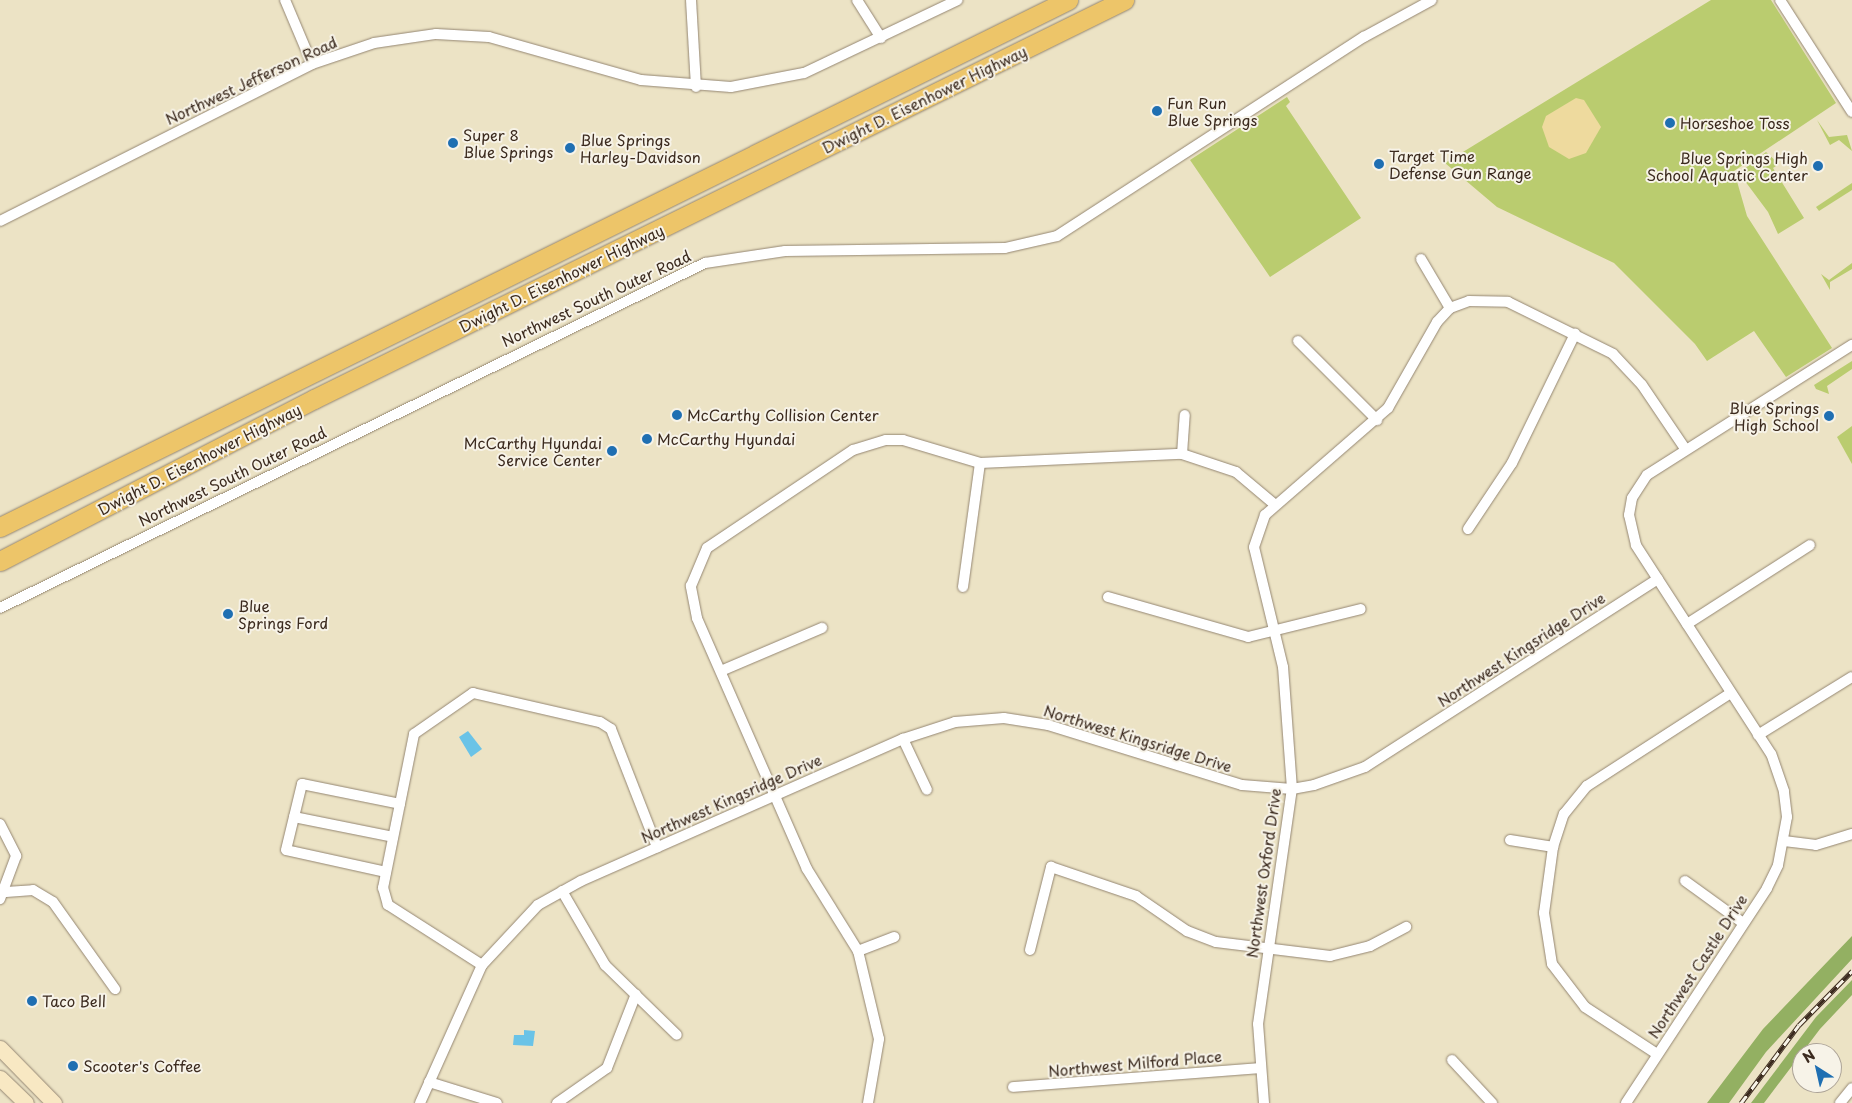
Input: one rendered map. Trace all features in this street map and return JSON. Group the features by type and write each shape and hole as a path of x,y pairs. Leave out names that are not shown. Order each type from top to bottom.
{"highway":[{"name":"Dwight D. Eisenhower Highway","path":"0,527 1068,0"},
{"name":"Dwight D. Eisenhower Highway","path":"5,559 323,395 1124,0"}],"main road":[{"path":"0,1048 54,1103"},
{"path":"0,1078 26,1103"}],"street":[{"path":"285,0 312,64"},
{"path":"692,0 696,87"},
{"path":"857,0 881,38"},
{"name":"Northwest Jefferson Road","path":"0,221 312,64 374,43 463,34 538,48 641,80 696,87 765,83 804,73 958,0"},
{"name":"Northwest South Outer Road","path":"0,608 698,266 732,256 785,251 1005,248 1058,236 1364,37 1432,0"},
{"path":"1780,0 1852,112"},
{"path":"1421,259 1450,308 1492,299 1575,334 1628,367 1686,450"},
{"name":"Northwest Oxford Drive","path":"1264,1103 1259,1068 1258,1024 1292,789 1286,686 1254,547 1273,504 1377,420 1450,308"},
{"path":"1468,529 1512,463 1575,334"},
{"path":"1298,341 1377,420"},
{"path":"1657,1054 1584,1007 1552,964 1544,922 1553,847 1564,814 1587,786 1731,693 1658,579 1631,530 1632,498 1647,475 1852,345"},
{"path":"1182,454 1185,415"},
{"path":"868,1103 879,1039 858,951 807,869 697,618 691,586 699,561 719,536 868,444 903,440 980,463 1182,454 1236,472 1273,504"},
{"path":"963,587 980,463"},
{"path":"1687,624 1810,546"},
{"name":"Northwest Kingsridge Drive","path":"420,1103 482,965 516,924 562,891 903,739 955,722 1004,718 1048,725 1242,785 1292,789 1365,767 1658,579"},
{"path":"1108,597 1233,635 1273,633 1361,609"},
{"path":"721,670 822,628"},
{"path":"1758,735 1852,677"},
{"path":"482,965 388,905 383,888 414,734 480,693 600,722 611,729 658,847"},
{"name":"Northwest Castle Drive","path":"1626,1103 1767,888 1784,841 1784,791 1758,735 1731,693"},
{"path":"903,739 927,790"},
{"path":"386,872 286,850 302,784 400,804"},
{"path":"294,817 393,837"},
{"path":"0,824 16,856 3,895 33,890 53,902 115,988"},
{"path":"1784,841 1816,845 1852,834"},
{"path":"1510,840 1553,847"},
{"path":"1030,950 1050,867 1136,896 1201,937 1268,951 1330,956 1370,946 1406,927"},
{"path":"1684,881 1743,923"},
{"path":"562,891 605,965 677,1035"},
{"path":"858,951 894,937"},
{"path":"557,1103 607,1068 636,994"},
{"path":"1452,1060 1492,1103"},
{"name":"Northwest Milford Place","path":"1013,1087 1259,1068"},
{"path":"429,1082 497,1103"},
{"path":"1840,1103 1852,1088"}],"green space":[{"path":"1711,0 1771,0 1836,103 1734,171 1747,216 1832,348 1786,377 1754,331 1707,361 1695,344 1614,263 1497,207 1445,163"},
{"path":"1287,97 1290,102 1286,106 1361,218 1270,277 1190,160"},
{"path":"1817,120 1829,137 1847,135 1852,151 1839,140 1830,145"},
{"path":"1766,152 1779,164 1773,168 1804,218 1778,234 1768,212 1739,173"},
{"path":"1852,183 1852,190 1819,211 1816,207"},
{"path":"1852,263 1852,269 1830,282 1830,290 1821,274 1829,280"},
{"path":"1852,361 1852,369 1827,386 1829,394 1816,389 1814,385"},
{"path":"1852,426 1852,464 1837,437"},
{"path":"1852,936 1852,959 1766,1052 1729,1103 1707,1103 1763,1029"},
{"path":"1852,980 1852,995 1809,1043 1796,1043 1816,1017"},
{"path":"1792,1049 1792,1066 1764,1103 1751,1103"}],"sand":[{"path":"1576,98 1584,100 1601,127 1586,153 1569,159 1549,147 1542,127 1546,116"}],"water":[{"path":"468,731 482,749 471,757 459,737"},
{"path":"524,1030 535,1031 533,1046 513,1045 514,1035 524,1035"}],"railway":[{"path":"1741,1103 1799,1025 1852,971"}],"place":[{"name":"Fun Run Blue Springs","path":"1157,111"},
{"name":"Horseshoe Toss","path":"1670,123"},
{"name":"Super 8 Blue Springs","path":"453,143"},
{"name":"Blue Springs Harley-Davidson","path":"570,148"},
{"name":"Target Time Defense Gun Range","path":"1379,164"},
{"name":"Blue Springs High School Aquatic Center","path":"1818,166"},
{"name":"McCarthy Collision Center","path":"677,415"},
{"name":"Blue Springs High School","path":"1829,416"},
{"name":"McCarthy Hyundai","path":"647,439"},
{"name":"McCarthy Hyundai Service Center","path":"612,451"},
{"name":"Blue Springs Ford","path":"228,614"},
{"name":"Taco Bell","path":"32,1001"},
{"name":"Scooter's Coffee","path":"73,1066"}]}
